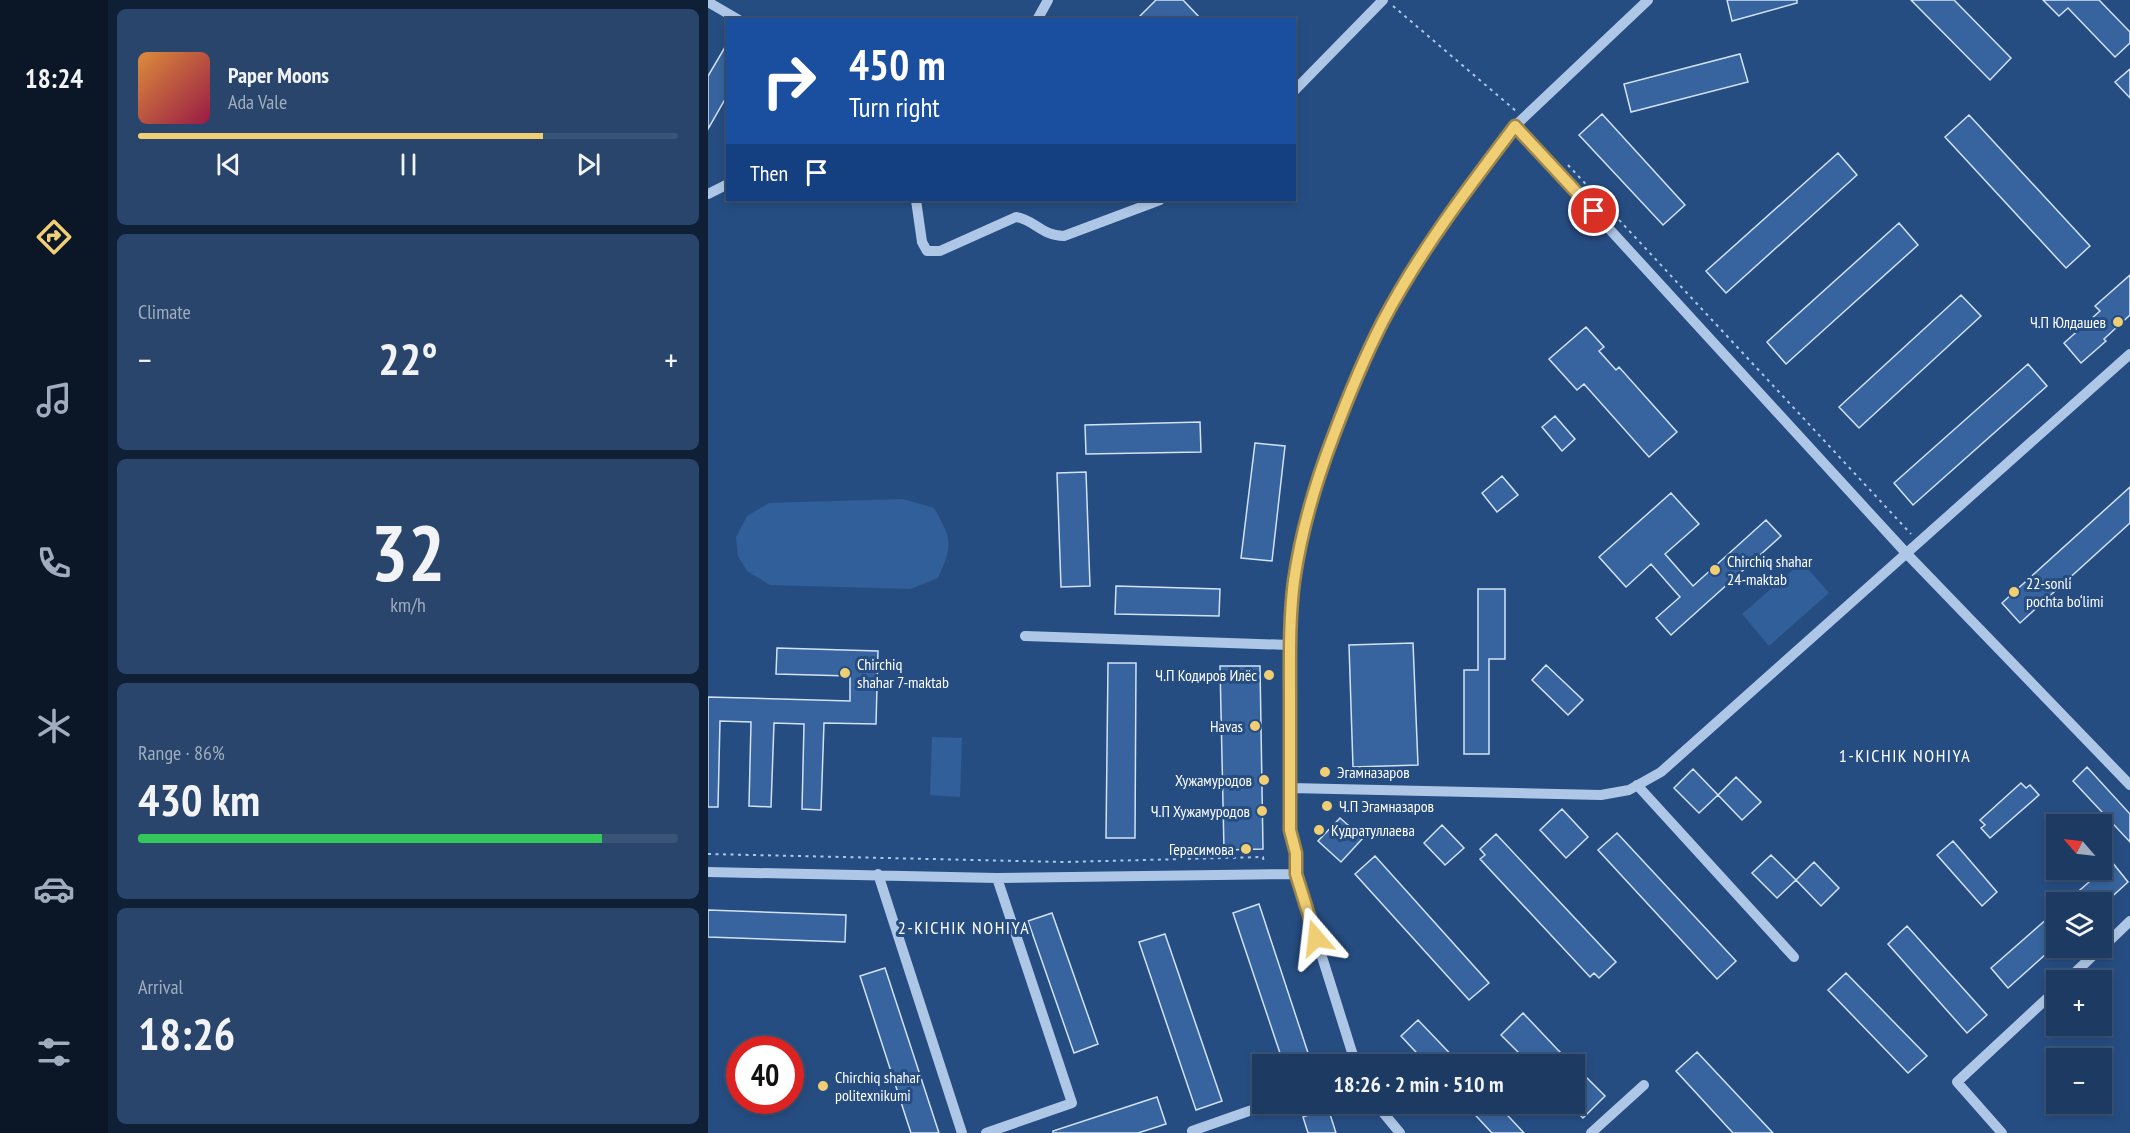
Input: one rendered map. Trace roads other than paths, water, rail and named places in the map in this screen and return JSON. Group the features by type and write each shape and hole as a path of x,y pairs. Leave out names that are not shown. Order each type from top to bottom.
{"street":[{"path":"1038,18 1048,0"},
{"path":"1296,89 1383,0"},
{"path":"1353,1054 1296,874 1296,853 1290,830 1290,645 1294,582 1307,515 1326,456 1362,365 1384,320 1458,202 1515,126 1648,0"},
{"path":"708,2 736,18"},
{"path":"1515,126 1907,554 2130,785"},
{"path":"708,194 726,185"},
{"path":"916,201 922,242 927,251 940,251 1016,217 1025,218 1052,236 1064,236 1157,201"},
{"path":"1290,788 1601,795 1629,790 1660,772 2130,354"},
{"path":"1024,636 1290,645"},
{"path":"1637,785 1794,957"},
{"path":"708,872 997,878 1296,874"},
{"path":"878,874 962,1133"},
{"path":"986,1133 1072,1102 997,878"},
{"path":"2112,938 2130,921"},
{"path":"2078,970 2090,958"},
{"path":"2002,1133 1957,1082 2046,999"},
{"path":"1591,1133 1644,1085"},
{"path":"1192,1131 1252,1110"},
{"path":"1384,1114 1400,1133"}],"place":[{"name":"Ч.П Юлдашев","path":"2118,322"},
{"name":"Chirchiq shahar 24-maktab","path":"1715,570"},
{"name":"22-sonli pochta bo‘limi","path":"2014,592"},
{"name":"Chirchiq shahar 7-maktab","path":"845,673"},
{"name":"Ч.П Кодиров Илёс","path":"1269,675"},
{"name":"Havas","path":"1255,726"},
{"name":"Эгамназаров","path":"1325,772"},
{"name":"Хужамуродов","path":"1264,780"},
{"name":"Ч.П Эгамназаров","path":"1327,806"},
{"name":"Ч.П Хужамуродов","path":"1262,811"},
{"name":"Кудратуллаева","path":"1319,830"},
{"name":"Герасимова","path":"1246,849"},
{"name":"Chirchiq shahar politexnikumi","path":"823,1086"}],"district":[{"name":"1-KICHIK NOHIYA","path":"1905,756"},
{"name":"2-KICHIK NOHIYA","path":"964,928"}]}
